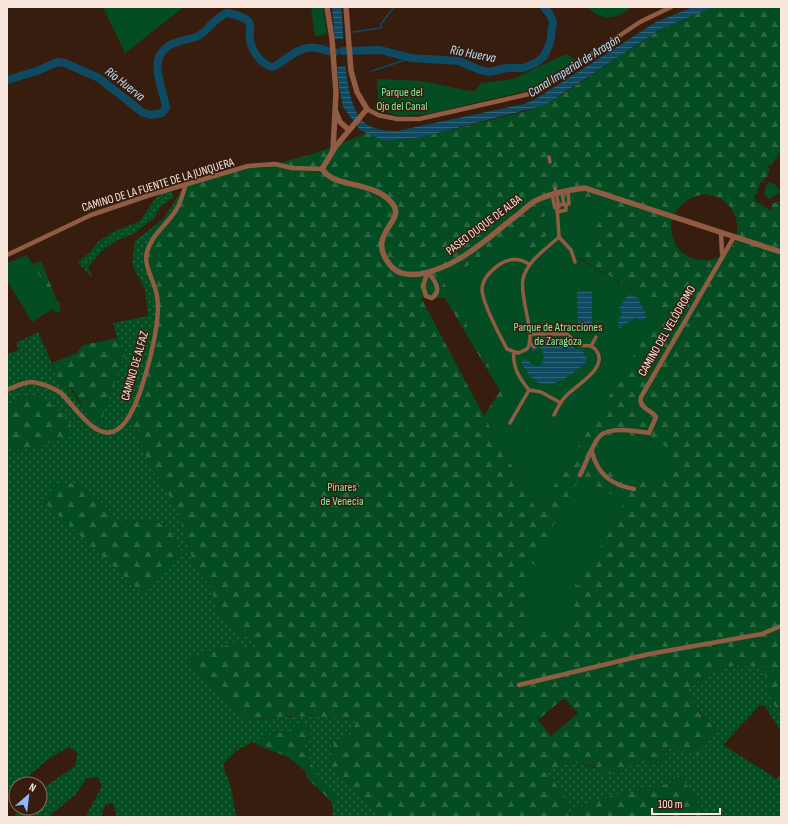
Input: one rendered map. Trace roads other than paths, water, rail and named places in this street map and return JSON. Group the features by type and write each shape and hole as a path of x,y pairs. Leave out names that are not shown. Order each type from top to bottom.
{"street":[{"path":"327,7 332,38 334,67 335,108 333,150"},
{"path":"346,7 350,39 351,66 357,92 367,109 386,117 409,120 529,94 553,80 640,22 670,7"},
{"path":"335,108 340,122 351,128"},
{"path":"322,169 333,150 367,109"},
{"path":"549,157 550,162"},
{"name":"CAMINO DE LA FUENTE DE LA JUNQUERA","path":"7,255 86,217 186,184 258,164 275,164 292,168 322,169"},
{"name":"PASEO DUQUE DE ALBA","path":"322,169 327,175 335,180 368,187 390,200 396,213 382,236 381,245 384,257 391,266 400,273 411,275 427,273 453,264 469,254 533,202 559,192 585,188 781,252"},
{"name":"CAMINO DE ALFAZ","path":"7,390 21,384 31,382 46,386 59,392 85,422 100,431 113,432 122,427 132,411 151,356 156,332 157,296 147,265 146,253 154,237 176,210 186,184"},
{"path":"559,192 569,204 561,205"},
{"path":"529,264 518,260 505,261 488,274 482,290 493,322 507,349 518,353 527,348 531,334 524,298 523,280 529,264 559,237 562,211 559,192"},
{"path":"559,192 562,211"},
{"path":"721,233 722,254"},
{"path":"559,237 571,250 575,262"},
{"name":"CAMINO DEL VELÓDROMO","path":"592,452 601,435 609,432 626,430 649,433 656,417 643,407 640,398 722,254 734,237"},
{"path":"433,278 436,270"},
{"path":"427,273 433,278 438,292 434,297 429,298 426,296 423,288 427,273"},
{"path":"531,334 567,334 579,345 591,346 596,350 599,358 598,366 587,378 565,396 554,416"},
{"path":"591,346 596,336"},
{"path":"529,342 534,347"},
{"path":"514,352 513,360 518,374 529,390 541,392 561,403"},
{"path":"510,423 529,390"},
{"path":"580,475 592,452"},
{"path":"592,452 599,470 607,480 621,487 634,489"},
{"path":"519,685 649,654 762,634 781,626"}],"water":[{"name":"Canal Imperial de Aragón","path":"332,7 341,7 348,86 352,101 358,114 365,123 376,129 397,131 524,104 534,100 656,22 693,7 714,7 662,28 545,105 422,137 384,141 360,130 343,107 339,87"},
{"path":"592,291 592,324 578,324 577,292"},
{"path":"632,295 638,298 647,317 640,321 636,317 620,328 617,326 622,312 619,309 627,296"},
{"path":"541,337 551,337 552,345 565,344 569,342 575,349 581,349 588,360 575,372 558,382 542,384 528,373 521,363 526,359 534,366 540,366 542,364 544,357 541,348 538,347 534,352 531,350"}],"waterway":[{"path":"353,32 381,28 381,24 394,7"},
{"name":"Río Huerva","path":"343,51 380,50 411,58 459,61 480,70 490,72 506,68 523,68 536,63 544,56 550,43 553,22 544,7"},
{"name":"Río Huerva","path":"7,80 37,71 57,62 65,63 99,78 142,112 150,115 162,113 166,108 157,68 161,53 174,43 200,35 227,13 241,17 249,23 250,38 253,49 258,57 269,66 273,67 294,53 305,49 317,48 335,52"},
{"path":"372,71 411,58"}],"park label":[{"name":"Parque del Ojo del Canal","path":"402,99"},
{"name":"Parque de Atracciones de Zaragoza","path":"558,334"},
{"name":"Pinares de Venecia","path":"342,494"}]}
